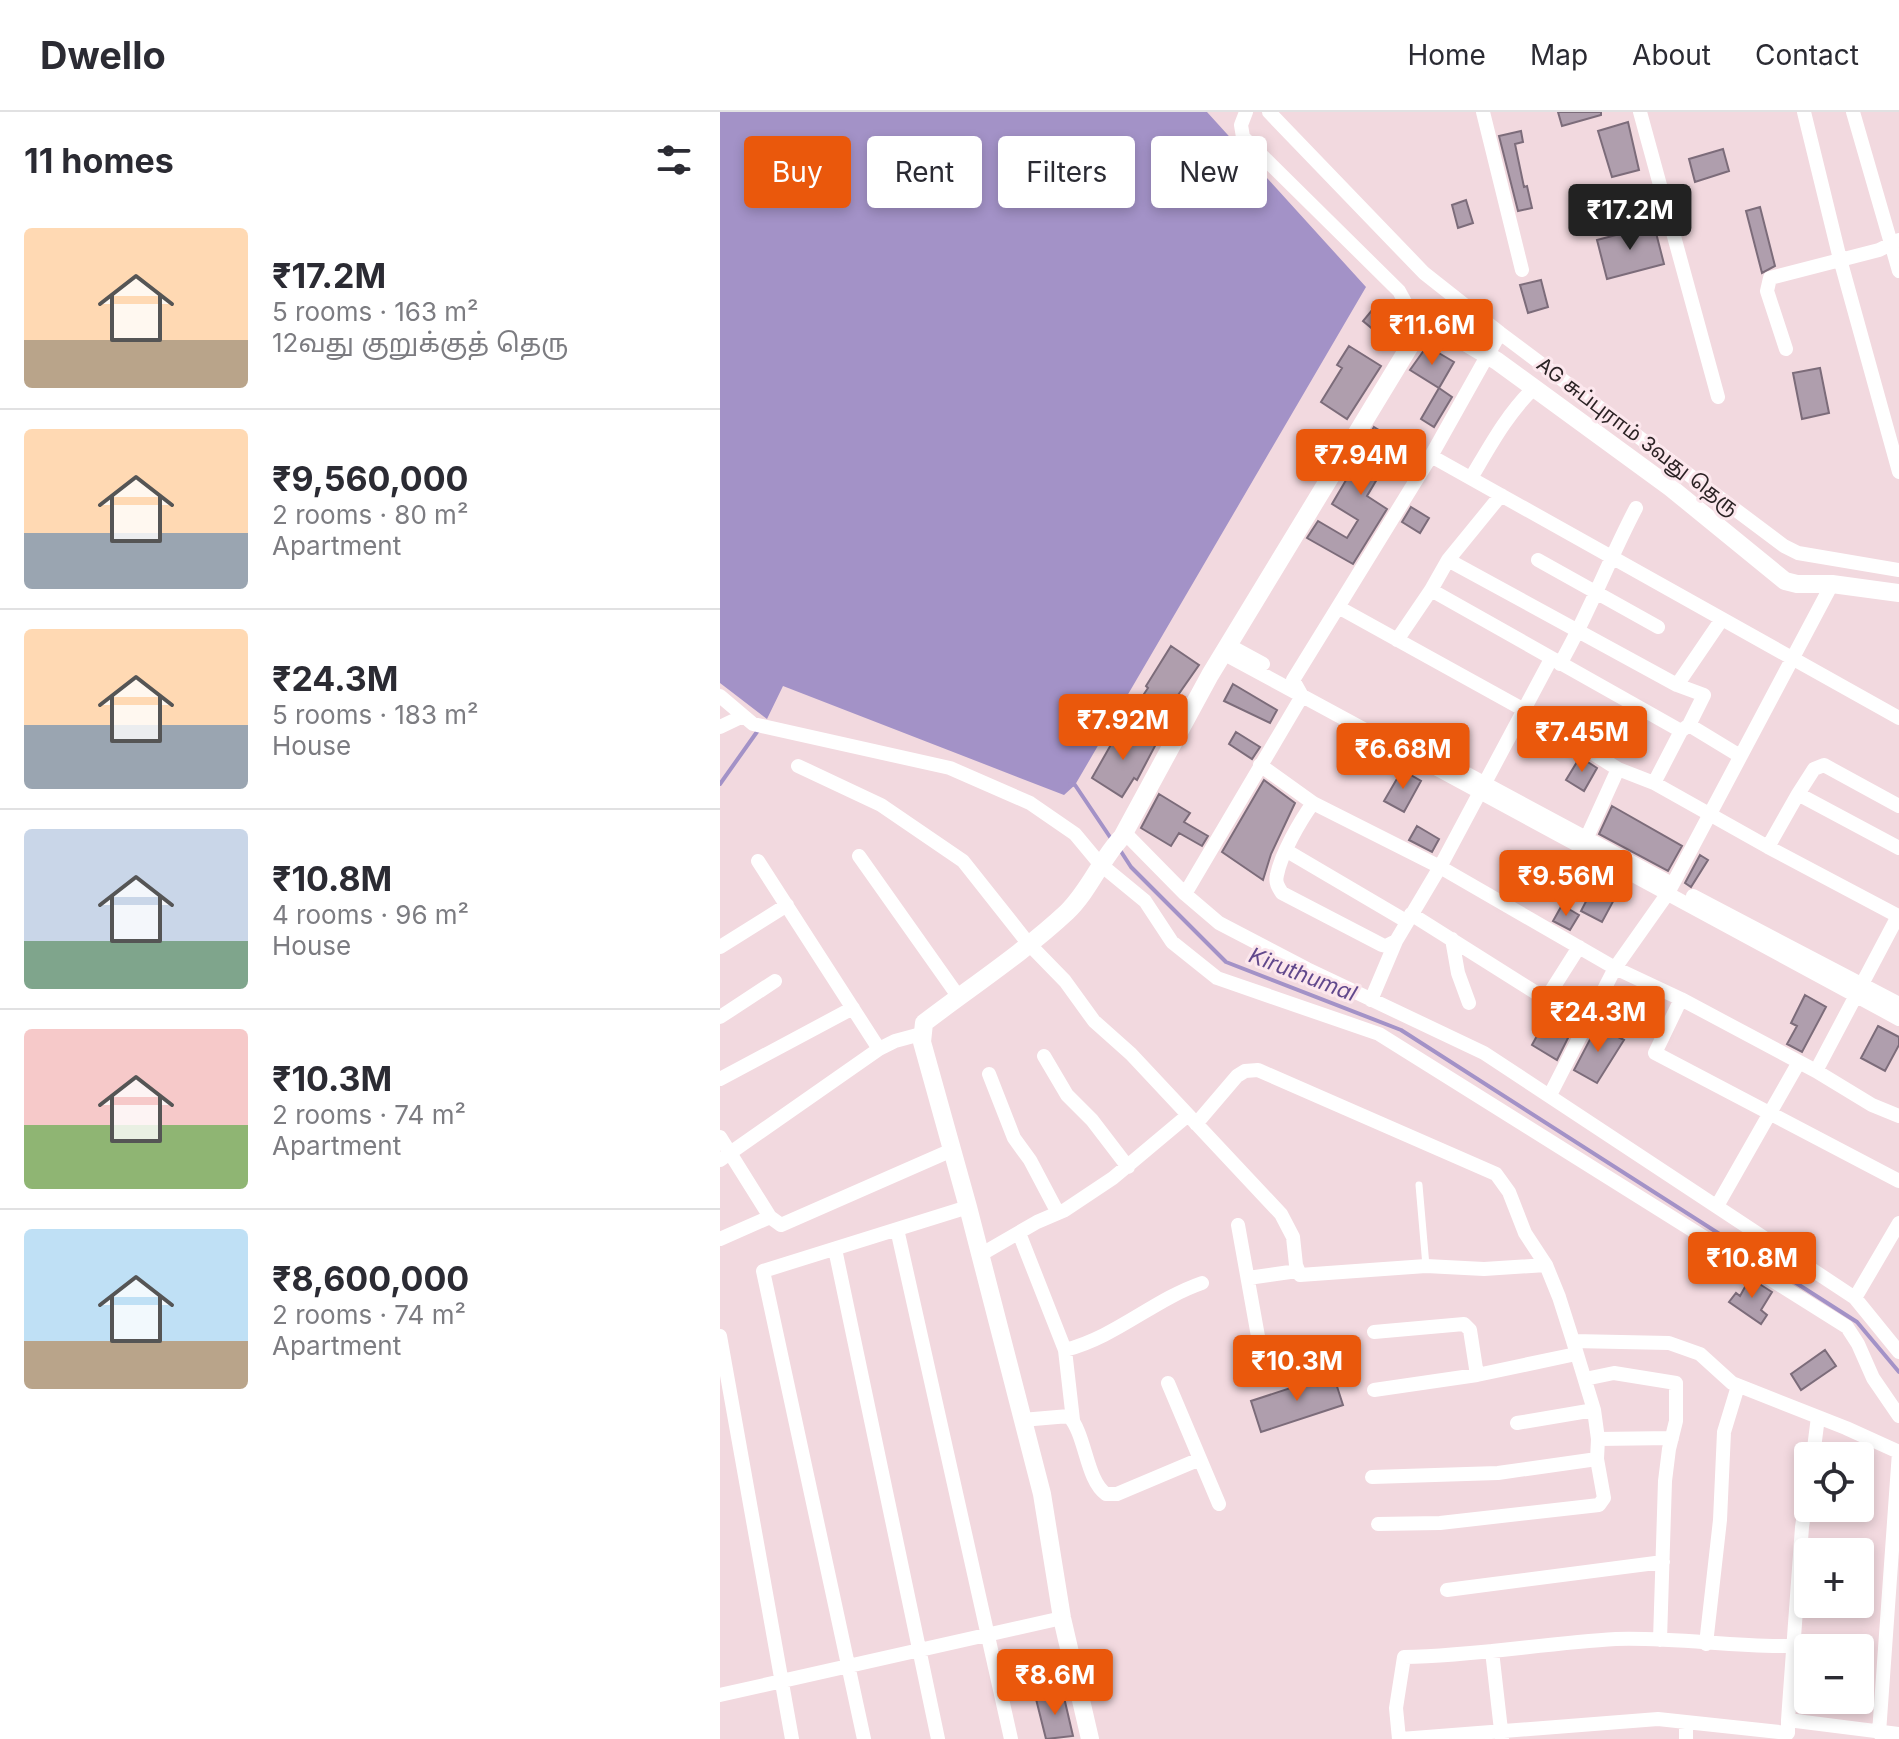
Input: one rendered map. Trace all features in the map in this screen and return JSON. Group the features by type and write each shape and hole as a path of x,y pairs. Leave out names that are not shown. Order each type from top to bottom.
{"street":[{"name":"AG சுப்புராம் 3வது தெரு","path":"1269,112 1493,344 1619,435"},
{"path":"1483,112 1522,270"},
{"path":"1640,112 1718,397"},
{"path":"1804,112 1840,259 1899,472"},
{"path":"1853,112 1895,242 1899,271"},
{"path":"1245,114 1241,131 1243,137 1399,291 1422,333"},
{"path":"1786,349 1767,291 1770,278 1879,250 1895,242"},
{"path":"1090,1739 1062,1618 1042,1494 921,1034 924,1023 1069,910 1123,834 1226,649 1414,339 1422,333 1433,329 1445,330 1493,344 1534,388 1619,435 1760,543 1785,581 1899,593"},
{"path":"1293,680 1431,456 1493,344"},
{"path":"1471,478 1515,406 1534,388"},
{"path":"1431,456 1899,718"},
{"name":"AG சுப்புராம் 3வது தெரு","path":"1678,478 1760,543 1798,553 1899,570"},
{"path":"1397,640 1448,560 1501,495"},
{"path":"1371,1000 1396,941 1440,867 1524,710 1579,631 1610,556 1636,508"},
{"path":"1448,560 1677,685 1704,695 1654,783"},
{"path":"1538,560 1658,627"},
{"path":"1550,1095 1615,968 1670,888 1832,584"},
{"path":"1431,590 1556,661 1740,756"},
{"path":"1338,607 1524,710 1618,769 1654,783 1709,816 1899,916 1816,1071"},
{"path":"1677,685 1722,619"},
{"path":"1226,649 1293,680 1482,787 1860,991 1899,1019"},
{"path":"1226,649 1302,696 1587,837 1670,888"},
{"path":"1293,680 1302,696"},
{"path":"720,696 754,723"},
{"path":"1185,894 1302,696"},
{"path":"720,727 754,723 950,768 1030,803 1104,858 1145,901 1172,942 1217,978 1379,1034 1847,1327 1873,1378 1899,1416"},
{"path":"1260,765 1313,803 1440,867 1615,968 1681,999 1816,1071 1872,1105 1899,1116"},
{"path":"1768,847 1814,769 1824,765 1899,806"},
{"path":"798,766 881,805 963,861 1028,943 1065,981 1094,1021 1131,1054 1281,1214 1293,1237 1297,1271 1303,1276 1426,1266 1484,1269 1546,1265"},
{"path":"1587,837 1618,769"},
{"path":"1798,794 1899,848"},
{"path":"1313,803 1276,875 1278,888 1282,893 1382,945 1396,941"},
{"path":"1123,834 1219,923 1484,1053 1855,1298 1899,1352"},
{"path":"1287,851 1452,939 1546,999 1591,1016"},
{"path":"859,856 958,996"},
{"path":"758,861 879,1049"},
{"path":"720,947 787,905"},
{"path":"1452,939 1458,973 1469,1003"},
{"path":"1546,999 1579,947"},
{"path":"720,1017 775,981"},
{"path":"1860,991 1899,1004"},
{"path":"1681,999 1655,1053 1899,1181"},
{"path":"720,1079 853,1008"},
{"path":"725,1157 879,1049 921,1034"},
{"path":"1044,1056 1067,1095 1092,1120 1128,1167"},
{"path":"1717,1206 1799,1062"},
{"path":"980,1255 1058,1213 1128,1167 1191,1120 1245,1071 1258,1070 1496,1174 1509,1192 1525,1233 1546,1265 1559,1297 1594,1410 1597,1459 1604,1498 1599,1505 1437,1524 1378,1524"},
{"path":"989,1074 1014,1138 1030,1160 1058,1213"},
{"path":"720,1137 725,1157 770,1217 781,1225 952,1150"},
{"path":"864,1739 763,1271 968,1207"},
{"path":"720,1239 770,1217"},
{"path":"1855,1298 1899,1223"},
{"path":"1238,1225 1261,1353"},
{"path":"897,1229 1011,1739"},
{"path":"1019,1233 1065,1350 1073,1420 1097,1484 1106,1494 1117,1494 1200,1459"},
{"path":"835,1249 938,1739"},
{"path":"1248,1278 1297,1271"},
{"path":"1065,1350 1092,1343 1182,1290 1202,1283"},
{"path":"1374,1332 1464,1324 1470,1330 1477,1375"},
{"path":"720,1336 792,1739"},
{"path":"1374,1390 1477,1375 1574,1348 1669,1343 1700,1354 1738,1386 1899,1452 1893,1619 1879,1733"},
{"path":"1585,1379 1614,1373 1676,1383 1676,1421 1665,1481 1660,1640"},
{"path":"1168,1383 1219,1504"},
{"path":"1706,1644 1720,1520 1724,1432 1738,1386"},
{"path":"1517,1423 1594,1410"},
{"path":"1022,1420 1063,1415 1073,1420"},
{"path":"1815,1442 1818,1417"},
{"path":"1598,1439 1672,1438"},
{"path":"1372,1477 1498,1473 1597,1459"},
{"path":"1788,1731 1803,1522"},
{"path":"1447,1590 1663,1562"},
{"path":"720,1695 1062,1618"},
{"path":"1793,1646 1619,1639 1404,1657 1396,1708 1400,1739 1502,1736 1658,1719 1686,1722 1718,1732 1899,1734"},
{"path":"1492,1651 1502,1736"},
{"path":"1686,1722 1686,1739"}],"lane":[{"path":"1419,1185 1426,1266"}],"shaded area":[{"path":"720,112 1207,112 1229,136 1151,136 1151,208 1267,208 1267,178 1366,287 1075,785 1064,795 783,686 767,719 720,683"}],"building":[{"path":"1558,112 1601,112 1601,115 1562,126"},
{"path":"1628,122 1639,170 1612,177 1598,131"},
{"path":"1521,131 1523,142 1515,144 1532,208 1518,211 1499,136"},
{"path":"1723,149 1729,171 1695,182 1689,159"},
{"path":"1466,200 1473,223 1458,228 1452,205"},
{"path":"1760,207 1775,266 1762,273 1746,211"},
{"path":"1654,225 1664,264 1607,279 1597,240"},
{"path":"1541,280 1548,307 1528,313 1520,285"},
{"path":"1373,309 1402,334 1392,345 1363,321"},
{"path":"1349,346 1381,366 1347,419 1321,402 1342,368 1337,365"},
{"path":"1427,346 1454,362 1439,388 1410,370"},
{"path":"1820,368 1829,413 1802,419 1793,373"},
{"path":"1439,388 1452,397 1434,427 1421,419"},
{"path":"1374,427 1397,441 1393,447 1416,461 1410,471 1389,459 1367,496 1387,509 1353,564 1307,538 1318,521 1347,538 1358,520 1332,504"},
{"path":"1411,507 1429,518 1420,533 1402,522"},
{"path":"1171,646 1199,665 1169,708 1174,711 1164,725 1136,706"},
{"path":"1233,684 1277,710 1270,723 1224,701"},
{"path":"1121,727 1155,746 1137,780 1134,778 1122,797 1092,778"},
{"path":"1236,732 1260,747 1252,759 1229,744"},
{"path":"1580,757 1597,768 1584,791 1566,780"},
{"path":"1402,770 1421,781 1404,812 1384,801"},
{"path":"1264,780 1295,803 1271,854 1263,880 1222,852"},
{"path":"1159,794 1190,813 1184,822 1208,836 1202,846 1179,833 1171,846 1141,828"},
{"path":"1612,806 1682,846 1668,871 1599,834"},
{"path":"1417,826 1439,839 1432,852 1409,840"},
{"path":"1700,855 1708,860 1691,887 1685,883"},
{"path":"1595,884 1616,896 1602,922 1581,911"},
{"path":"1562,905 1579,915 1570,930 1553,921"},
{"path":"1805,995 1826,1007 1802,1052 1787,1044 1797,1026 1791,1023"},
{"path":"1550,1012 1574,1026 1557,1060 1532,1045"},
{"path":"1597,1026 1624,1040 1597,1083 1574,1070"},
{"path":"1878,1026 1899,1037 1899,1045 1885,1071 1861,1058"},
{"path":"1750,1278 1772,1292 1761,1310 1767,1315 1761,1324 1729,1302 1736,1293 1740,1296"},
{"path":"1825,1350 1836,1366 1801,1390 1791,1374"},
{"path":"1333,1374 1343,1405 1261,1432 1251,1401"},
{"path":"1063,1693 1073,1736 1046,1739 1036,1699"}],"waterway":[{"name":"Kiruthumal","path":"720,784 759,729"},
{"name":"Kiruthumal","path":"1070,784 1075,785 1112,840"},
{"name":"Kiruthumal","path":"1120,850 1131,867 1226,962 1401,1030 1857,1322 1899,1372"}]}
